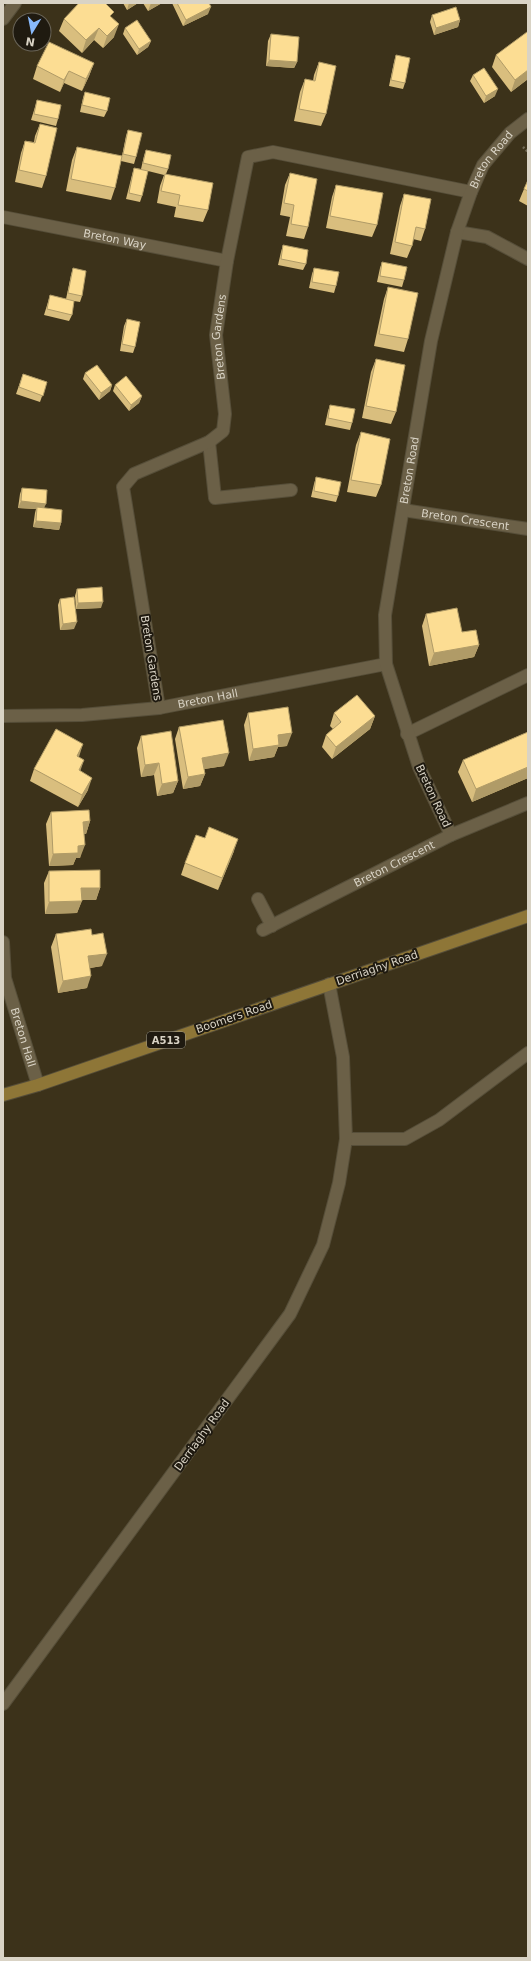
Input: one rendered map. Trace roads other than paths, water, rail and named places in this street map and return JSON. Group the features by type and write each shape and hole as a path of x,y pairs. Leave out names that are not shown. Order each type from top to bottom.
{"main road":[{"name":"Derriaghy Road","path":"329,984 528,916"},
{"name":"Boomers Road","path":"3,1095 38,1085 329,984"}],"street":[{"path":"3,19 15,3"},
{"name":"Breton Road","path":"451,836 419,767 407,734 386,664 385,615 431,341 457,232 471,192 483,165 510,133 528,119"},
{"name":"Breton Gardens","path":"159,708 123,488 134,474 209,442 223,431 225,414 216,335 227,261 248,157 273,152 471,192"},
{"name":"Breton Way","path":"3,217 227,261"},
{"path":"457,232 488,237 528,259"},
{"path":"209,442 215,498 291,490"},
{"name":"Breton Crescent","path":"403,510 528,529"},
{"name":"Breton Hall","path":"3,716 82,715 159,708 386,664"},
{"path":"407,734 528,675"},
{"name":"Breton Crescent","path":"258,899 267,928 451,836 528,803"},
{"name":"Breton Hall","path":"3,942 5,978 38,1085"},
{"name":"Derriaghy Road","path":"3,1704 290,1314 323,1245 339,1183 346,1139 343,1057 329,984"},
{"path":"346,1139 404,1139 439,1120 528,1052"}]}
